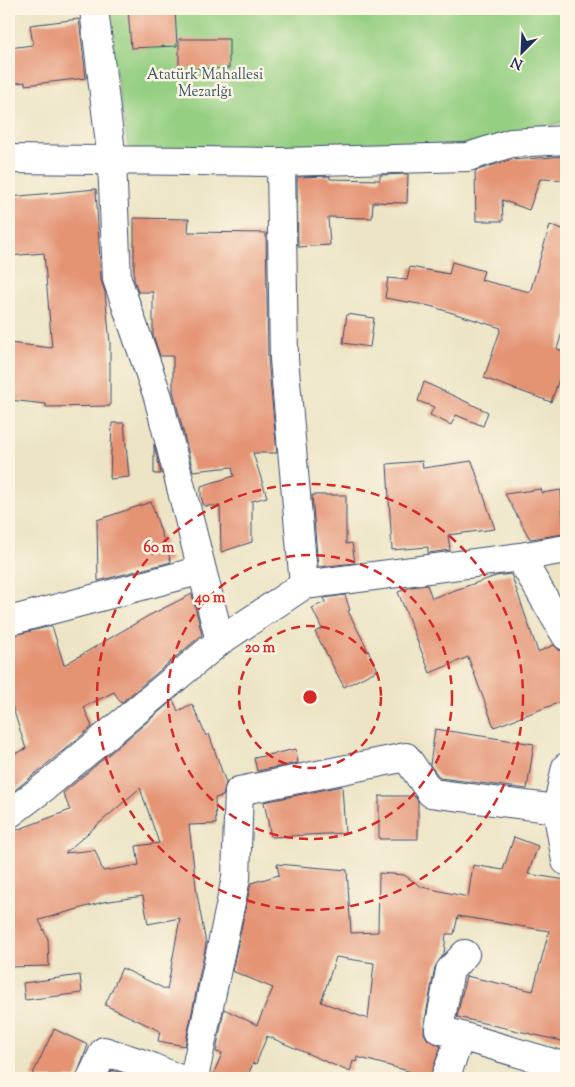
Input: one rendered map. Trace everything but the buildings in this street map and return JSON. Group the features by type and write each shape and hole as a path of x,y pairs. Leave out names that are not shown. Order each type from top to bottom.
{"street":[{"path":"94,9 112,160 117,279 158,397 220,641"},
{"path":"9,160 281,162 468,157 511,143 566,140"},
{"path":"281,162 284,359 304,585"},
{"path":"9,814 46,786 220,641 304,585 520,557 566,549"},
{"path":"520,557 566,636"},
{"path":"9,621 202,570"},
{"path":"194,1078 236,878 238,791 406,757 431,793 557,809"},
{"path":"566,767 557,809 566,861"},
{"path":"465,954 450,970 439,1029 566,1067"},
{"path":"445,1078 461,1036"},
{"path":"91,1078 104,1052 144,1064 177,1078"}],"green space":[{"name":"Atatürk Mahallesi Mezarlğı","path":"105,9 566,9 566,121 507,137 423,151 130,158"}]}
